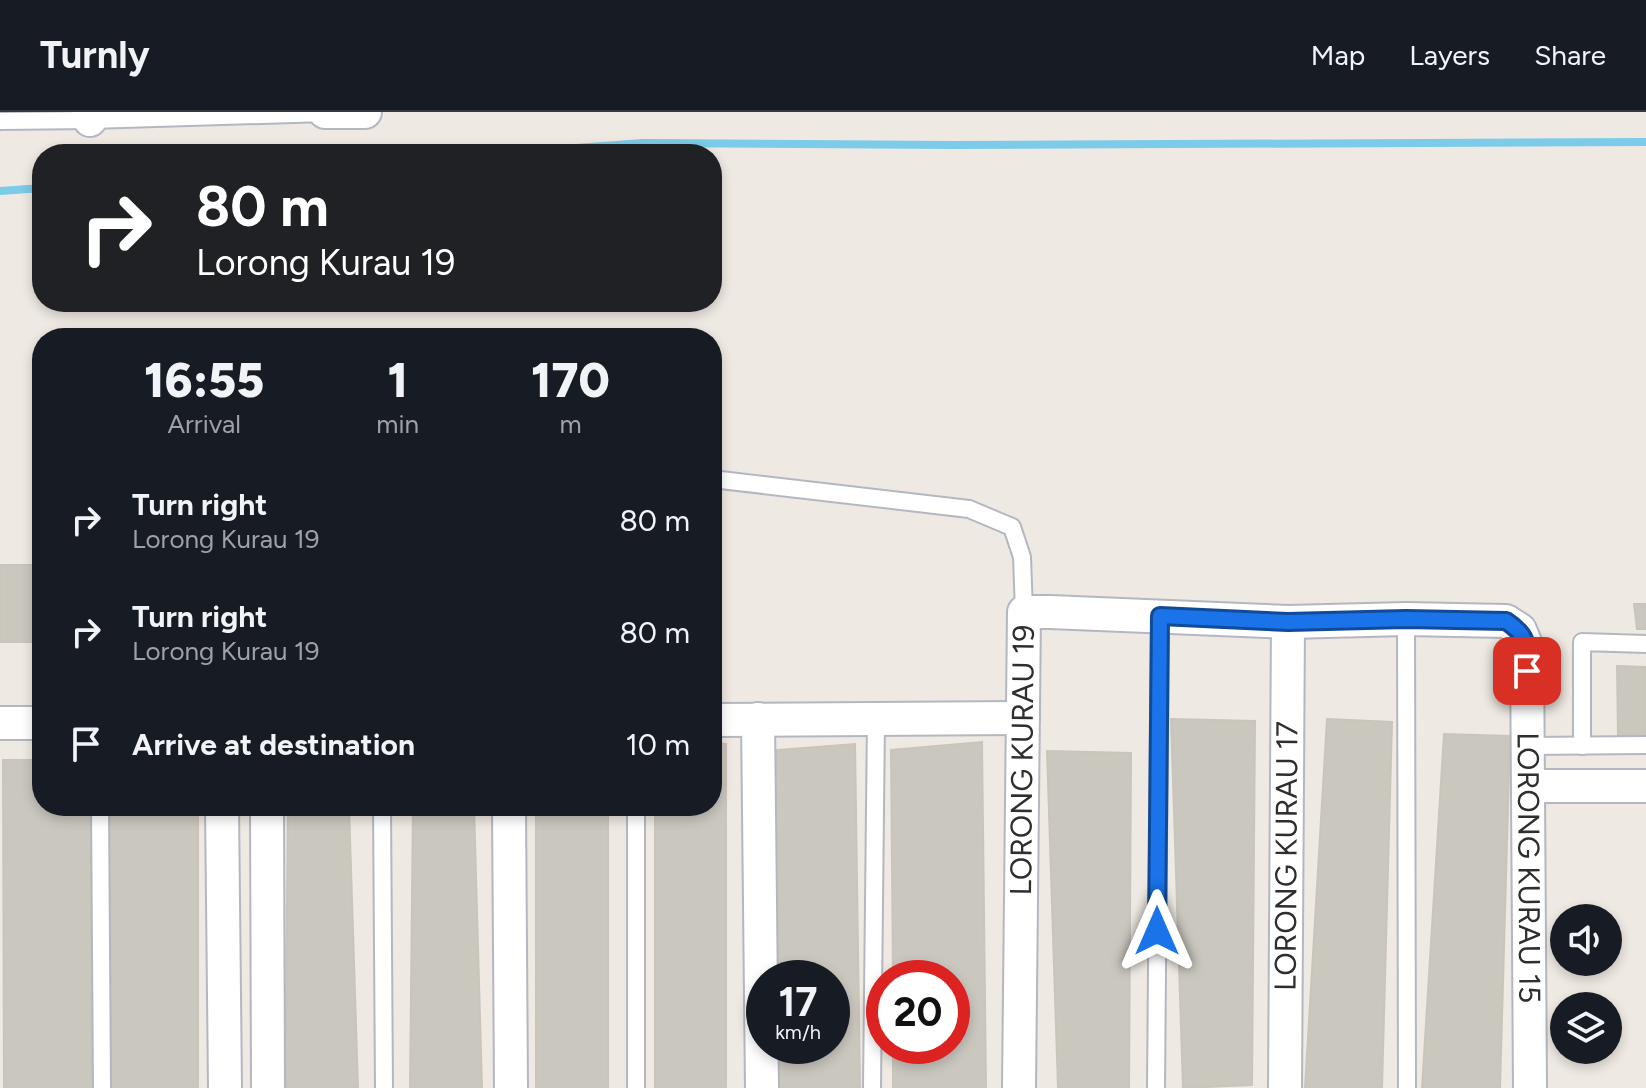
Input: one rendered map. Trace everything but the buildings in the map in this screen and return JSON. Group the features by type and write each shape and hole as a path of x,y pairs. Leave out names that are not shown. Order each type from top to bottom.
{"street":[{"path":"326,113 365,112"},
{"name":"LORONG KURAU 19","path":"1019,1088 1024,612 1288,622 1406,619 1506,621 1520,630 1527,647"},
{"name":"LORONG KURAU 17","path":"1285,1088 1288,622"},
{"name":"LORONG KURAU 15","path":"1527,647 1530,1088"},
{"path":"722,720 1023,718"},
{"path":"758,719 762,1088"},
{"path":"0,723 32,723"},
{"path":"1528,786 1646,786"},
{"path":"222,816 225,1088"},
{"path":"267,816 268,1088"},
{"path":"509,816 511,1088"}],"lane":[{"path":"0,121 90,116 326,113"},
{"path":"722,480 969,509 1012,527 1022,557 1024,612"},
{"path":"1156,1088 1160,616"},
{"path":"1406,619 1407,1088"},
{"path":"1582,746 1582,642 1646,644"},
{"path":"872,1088 876,719"},
{"path":"1528,746 1646,745"},
{"path":"100,816 102,1088"},
{"path":"382,816 384,1088"},
{"path":"636,816 636,1088"}],"waterway":[{"path":"630,144 1646,142"},
{"path":"0,191 32,189"}],"route":[{"path":"1157,931 1160,616 1288,622 1406,619 1506,621 1520,630 1527,647 1527,671"}]}
